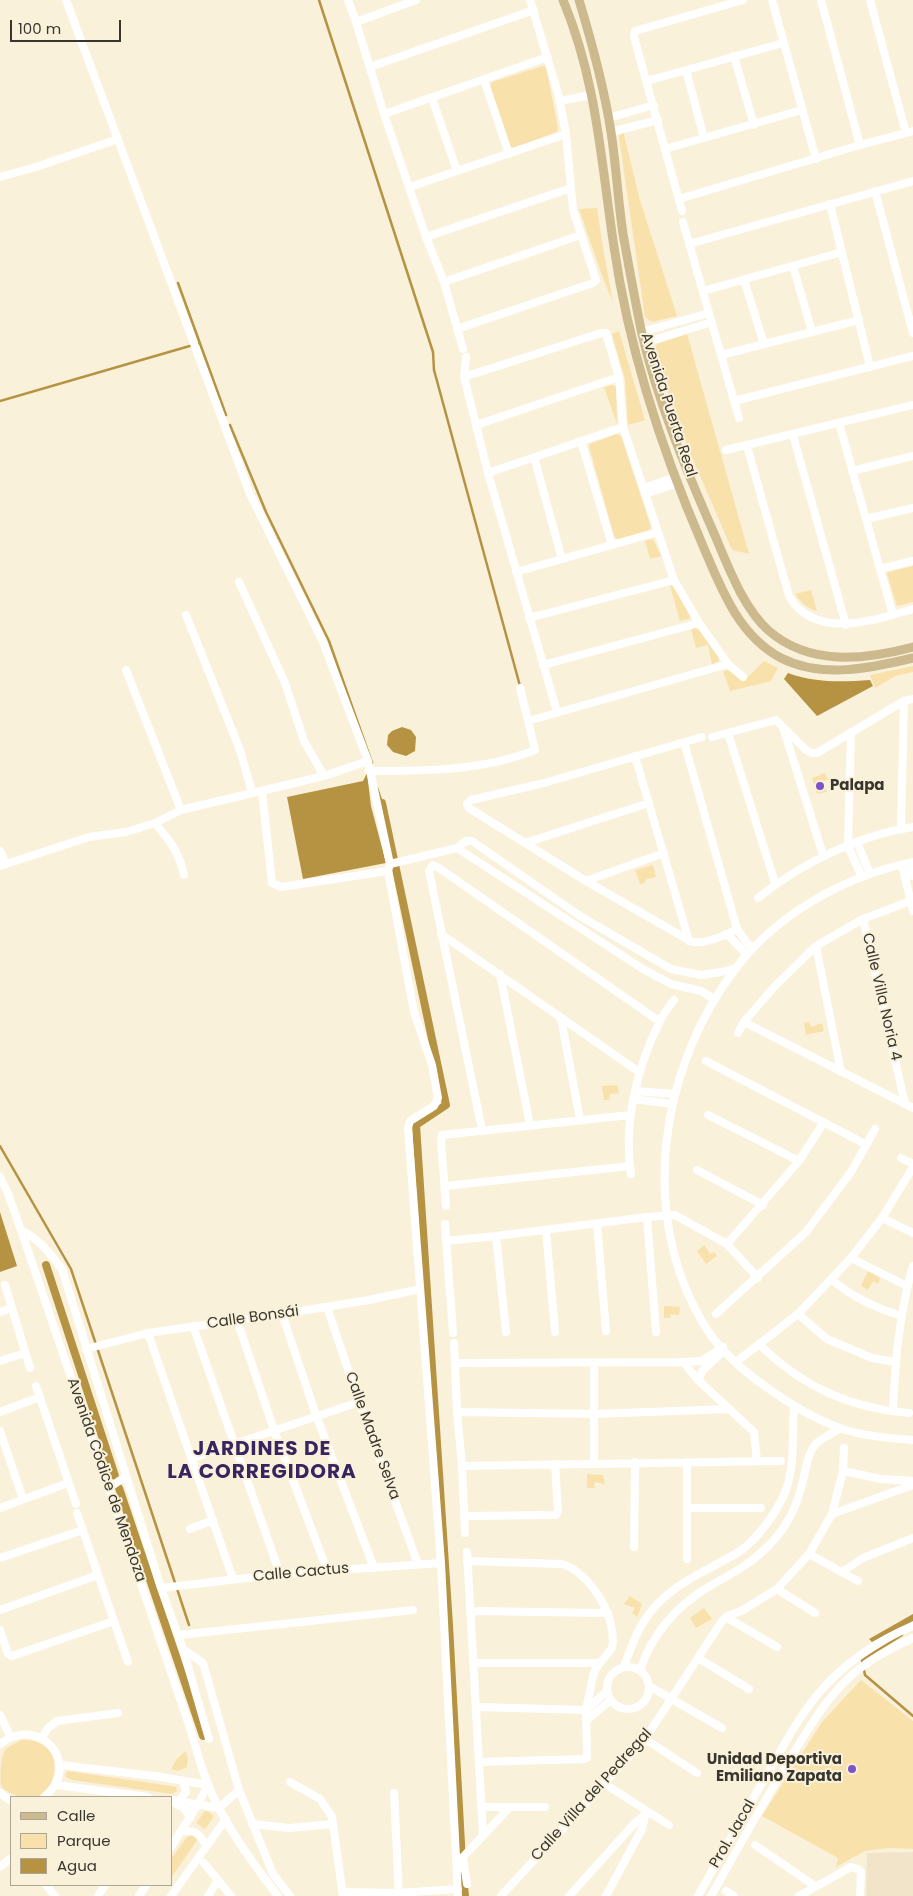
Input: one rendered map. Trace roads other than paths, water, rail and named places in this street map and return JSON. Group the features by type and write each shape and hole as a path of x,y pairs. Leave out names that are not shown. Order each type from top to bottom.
{"main road":[{"name":"Avenida Puerta Real","path":"563,0 583,54 600,135 614,248 627,319 644,381 677,480 720,585 738,619 757,641 772,653 792,663 819,669 850,670 913,658"},
{"name":"Avenida Puerta Real","path":"579,0 599,73 611,132 623,233 644,342 686,471 734,579 754,615 769,631 810,653 838,658 857,658 913,647"},
{"path":"720,585 734,579"}],"street":[{"path":"66,0 250,494 323,642 368,761 389,867 412,1005 432,1065 438,1098 434,1106 412,1120 408,1126 441,1563 458,1893 343,1894 332,1817 320,1799 290,1782"},
{"path":"348,0 384,114 426,237 444,282 463,349"},
{"path":"356,22 416,0"},
{"path":"457,329 594,282 595,276 573,210 566,134 559,99 530,0"},
{"path":"682,211 634,37 635,31 743,0"},
{"path":"772,0 816,158"},
{"path":"821,0 860,145"},
{"path":"679,199 910,132 870,0"},
{"path":"370,66 534,10"},
{"path":"647,81 783,43"},
{"path":"734,56 754,124"},
{"path":"384,114 548,57"},
{"path":"686,70 704,138"},
{"path":"484,80 509,154"},
{"path":"559,99 591,92"},
{"path":"432,98 457,171"},
{"path":"608,118 654,105"},
{"path":"665,149 802,110"},
{"path":"611,132 658,120"},
{"path":"410,187 566,134"},
{"path":"0,177 36,167 118,139"},
{"path":"689,244 913,181"},
{"path":"426,237 571,188"},
{"path":"875,192 913,333"},
{"path":"830,204 870,367"},
{"path":"683,222 739,418"},
{"path":"444,282 582,235"},
{"path":"703,291 842,252"},
{"path":"793,266 812,332"},
{"path":"744,280 764,344"},
{"path":"642,332 709,313"},
{"path":"721,355 858,320"},
{"path":"644,342 712,322"},
{"path":"659,328 661,337"},
{"path":"464,377 603,332 607,335 619,377 623,427 674,580 699,623 728,664 743,676"},
{"path":"734,401 913,356"},
{"path":"466,357 464,377 488,473 557,712"},
{"path":"476,425 619,377"},
{"path":"726,450 913,405"},
{"path":"839,423 893,615"},
{"path":"488,473 623,427"},
{"path":"793,435 846,624"},
{"path":"581,441 612,545"},
{"path":"747,446 789,596 793,602 806,614 831,623 846,624 864,622 913,609"},
{"path":"852,471 913,456"},
{"path":"534,457 562,559"},
{"path":"644,491 677,480"},
{"path":"866,519 913,508"},
{"path":"516,572 658,532"},
{"path":"880,569 913,561"},
{"path":"529,618 674,580"},
{"path":"239,582 284,683 304,740 324,776"},
{"path":"186,615 240,750 252,792"},
{"path":"543,665 699,623"},
{"path":"535,719 728,664"},
{"path":"126,670 182,810"},
{"path":"369,771 434,770 479,766 521,756 536,750 520,688"},
{"path":"712,737 776,720 806,750 812,753 822,750 904,701 913,699"},
{"path":"901,828 904,701"},
{"path":"783,726 823,855"},
{"path":"851,732 848,846 863,874"},
{"path":"728,733 775,883"},
{"path":"702,737 544,783 469,800 467,804 469,808 586,881 689,941 701,943 737,929"},
{"path":"684,742 737,929 750,946"},
{"path":"635,756 689,941"},
{"path":"0,851 3,865 88,837 126,832 155,823 182,810 324,776 368,761"},
{"path":"262,791 272,883 281,887 389,867 457,848 466,841 472,841 580,916 671,969 701,975 736,968"},
{"path":"525,843 649,803"},
{"path":"155,823 173,844 180,858 184,876"},
{"path":"758,898 775,883 823,855 901,828 913,827"},
{"path":"857,842 866,865 863,874"},
{"path":"457,848 643,969 667,982 701,991 714,999"},
{"path":"586,881 664,853"},
{"path":"482,1130 428,871 433,865 448,873 659,1021"},
{"path":"910,867 863,874 807,905 750,946 744,953 705,1014 688,1053 673,1104 664,1182 666,1215 682,1282 706,1329 724,1349 758,1382 794,1407 815,1418 840,1428 873,1436 913,1440"},
{"path":"910,867 904,874 913,911"},
{"path":"552,910 558,901"},
{"name":"Calle Villa Noria 4","path":"738,1032 744,1022 774,987 816,946 863,919 912,901"},
{"name":"Calle Villa Noria 4","path":"863,919 905,1104"},
{"path":"441,934 639,1072"},
{"path":"727,934 744,953"},
{"path":"816,946 841,1072"},
{"path":"500,974 530,1124"},
{"path":"445,1186 631,1170 630,1115 639,1072 659,1021 674,1000"},
{"path":"561,1019 580,1119"},
{"path":"744,1022 913,1108"},
{"path":"706,1061 867,1145"},
{"path":"662,1098 675,1094"},
{"path":"634,1095 662,1098 673,1104"},
{"path":"446,1206 442,1135 530,1124 630,1115"},
{"path":"708,1115 799,1161"},
{"path":"727,1244 763,1205 799,1161 824,1122"},
{"path":"716,1314 758,1278 806,1232 851,1172 875,1129"},
{"path":"738,1361 798,1314 851,1258 882,1218 913,1166 901,1158"},
{"path":"697,1170 763,1205"},
{"name":"Avenida Códice de Mendoza","path":"0,1177 21,1230 208,1785 219,1808 260,1874 278,1896"},
{"path":"446,1241 675,1215 727,1244 758,1278"},
{"path":"647,1217 656,1332"},
{"path":"882,1218 913,1233"},
{"path":"445,1224 452,1334"},
{"path":"597,1224 606,1331"},
{"path":"21,1230 36,1238 50,1252 62,1269 161,1588 179,1635 209,1739"},
{"path":"546,1230 555,1332"},
{"path":"496,1236 506,1332"},
{"path":"851,1258 907,1286"},
{"path":"893,1411 895,1362 907,1286 913,1266"},
{"path":"831,1280 845,1291 876,1308 902,1316"},
{"path":"5,1285 30,1368"},
{"name":"Calle Bonsái","path":"86,1349 148,1333 327,1307 420,1289"},
{"name":"Calle Madre Selva","path":"327,1307 359,1402 418,1564"},
{"path":"0,1312 11,1308"},
{"path":"282,1314 316,1415 374,1568"},
{"path":"798,1314 827,1339 872,1358 895,1362"},
{"path":"237,1320 274,1430 327,1570"},
{"path":"193,1326 280,1574"},
{"path":"148,1333 234,1579"},
{"path":"454,1343 465,1533"},
{"path":"760,1345 772,1357 805,1382 849,1402 909,1413"},
{"path":"698,1380 714,1356 724,1349"},
{"path":"0,1361 25,1353"},
{"path":"455,1363 695,1362 714,1356"},
{"path":"683,1362 698,1380 754,1432 757,1461"},
{"path":"594,1363 594,1463"},
{"path":"36,1386 76,1504"},
{"path":"0,1412 40,1397"},
{"path":"193,1458 359,1402"},
{"path":"624,1667 637,1633 652,1610 678,1586 701,1571 742,1550 771,1519 786,1490 793,1454 794,1407"},
{"path":"457,1412 594,1414 728,1409"},
{"path":"640,1670 645,1654 658,1631 676,1610 705,1589 730,1576 758,1557 775,1539 789,1518 801,1490 810,1452 817,1443 840,1428"},
{"path":"0,1430 23,1499"},
{"name":"Calle Villa del Pedregal","path":"501,1896 645,1739 718,1625 726,1617 743,1610 776,1589 809,1554 832,1514 843,1471 844,1448"},
{"path":"462,1466 781,1460"},
{"path":"634,1547 635,1462"},
{"path":"687,1462 687,1559"},
{"path":"465,1516 556,1515 558,1511 555,1464"},
{"path":"843,1471 882,1479 913,1481"},
{"path":"109,1488 126,1476"},
{"path":"0,1508 68,1483"},
{"path":"832,1514 913,1485"},
{"path":"687,1508 761,1508"},
{"path":"76,1513 128,1662"},
{"path":"190,1529 213,1520"},
{"path":"0,1558 82,1530"},
{"path":"842,1572 863,1558 913,1538"},
{"path":"467,1552 483,1834"},
{"path":"809,1554 858,1581"},
{"path":"467,1561 565,1565 579,1575 597,1593 608,1613 613,1644 593,1676 586,1710 587,1758 480,1762"},
{"name":"Calle Cactus","path":"161,1588 280,1574 441,1563"},
{"path":"0,1610 98,1575"},
{"path":"776,1589 815,1613"},
{"path":"179,1635 413,1610"},
{"path":"471,1611 608,1613"},
{"path":"726,1617 777,1647"},
{"path":"0,1630 8,1654 12,1656 114,1621"},
{"name":"Prol. Jacal","path":"698,1896 781,1749 818,1694 844,1669 869,1649 898,1632 913,1626"},
{"name":"Prol. Jacal","path":"711,1896 766,1797 813,1722 834,1693 852,1675 885,1651 913,1638"},
{"path":"183,1649 204,1664 239,1790 272,1874 290,1896"},
{"path":"698,1658 749,1689"},
{"path":"473,1663 600,1663"},
{"path":"624,1667 640,1670 646,1676 649,1686 650,1692 646,1700 640,1706 632,1709 623,1709 615,1705 610,1700 607,1691 611,1676 616,1670 624,1667"},
{"path":"649,1686 722,1728"},
{"path":"476,1707 586,1710 607,1691"},
{"path":"587,1720 610,1700"},
{"path":"42,1738 48,1728 57,1721 118,1713"},
{"path":"0,1715 10,1736"},
{"path":"0,1742 10,1736 23,1734 42,1738 52,1747 60,1765 56,1786 45,1796"},
{"path":"645,1739 697,1773"},
{"path":"185,1781 197,1776 199,1759"},
{"path":"60,1765 208,1785 172,1846"},
{"path":"174,1801 186,1792 185,1781"},
{"path":"605,1784 647,1814 669,1825"},
{"path":"56,1786 140,1796"},
{"path":"174,1801 219,1808 239,1790"},
{"path":"758,1791 766,1797"},
{"path":"394,1793 398,1895"},
{"path":"174,1801 185,1810 190,1818"},
{"path":"482,1807 545,1807"},
{"path":"467,1884 463,1857 509,1808"},
{"path":"569,1896 635,1824 647,1814"},
{"path":"606,1896 642,1829 647,1814"},
{"path":"172,1896 226,1819"},
{"path":"252,1824 289,1828 333,1824"},
{"path":"182,1831 193,1830 197,1832 206,1845"},
{"path":"755,1845 815,1886"},
{"path":"0,1867 10,1859"},
{"path":"204,1863 231,1896"},
{"path":"799,1896 851,1867 858,1869 862,1876 860,1896"},
{"path":"208,1896 218,1880"},
{"path":"47,1886 55,1896"},
{"path":"726,1891 734,1896"}],"water":[{"path":"788,673 818,680 870,680 873,686 817,716 784,679"},
{"path":"402,727 411,730 416,737 415,751 406,756 393,752 387,745 388,735"},
{"path":"367,773 371,806 386,863 303,879 287,797 363,781"},
{"path":"0,1212 17,1266 0,1272"},
{"path":"913,1614 913,1621 872,1642 869,1639"}],"waterway":[{"path":"319,0 433,352 434,370 520,686"},
{"path":"178,283 226,415"},
{"path":"0,401 200,343"},
{"path":"230,425 266,512 329,641 372,763"},
{"path":"377,788 382,803"},
{"path":"382,803 446,1105 416,1125 449,1625 462,1862"},
{"path":"0,1146 71,1269 189,1625"},
{"path":"46,1265 115,1476"},
{"path":"119,1488 203,1736"},
{"path":"902,1635 862,1660 865,1675 913,1716"},
{"path":"463,1876 465,1896"}],"place":[{"name":"Palapa","path":"820,786"},
{"name":"Unidad Deportiva Emiliano Zapata","path":"852,1769"}],"district":[{"name":"JARDINES DE LA CORREGIDORA","path":"262,1462"}]}
